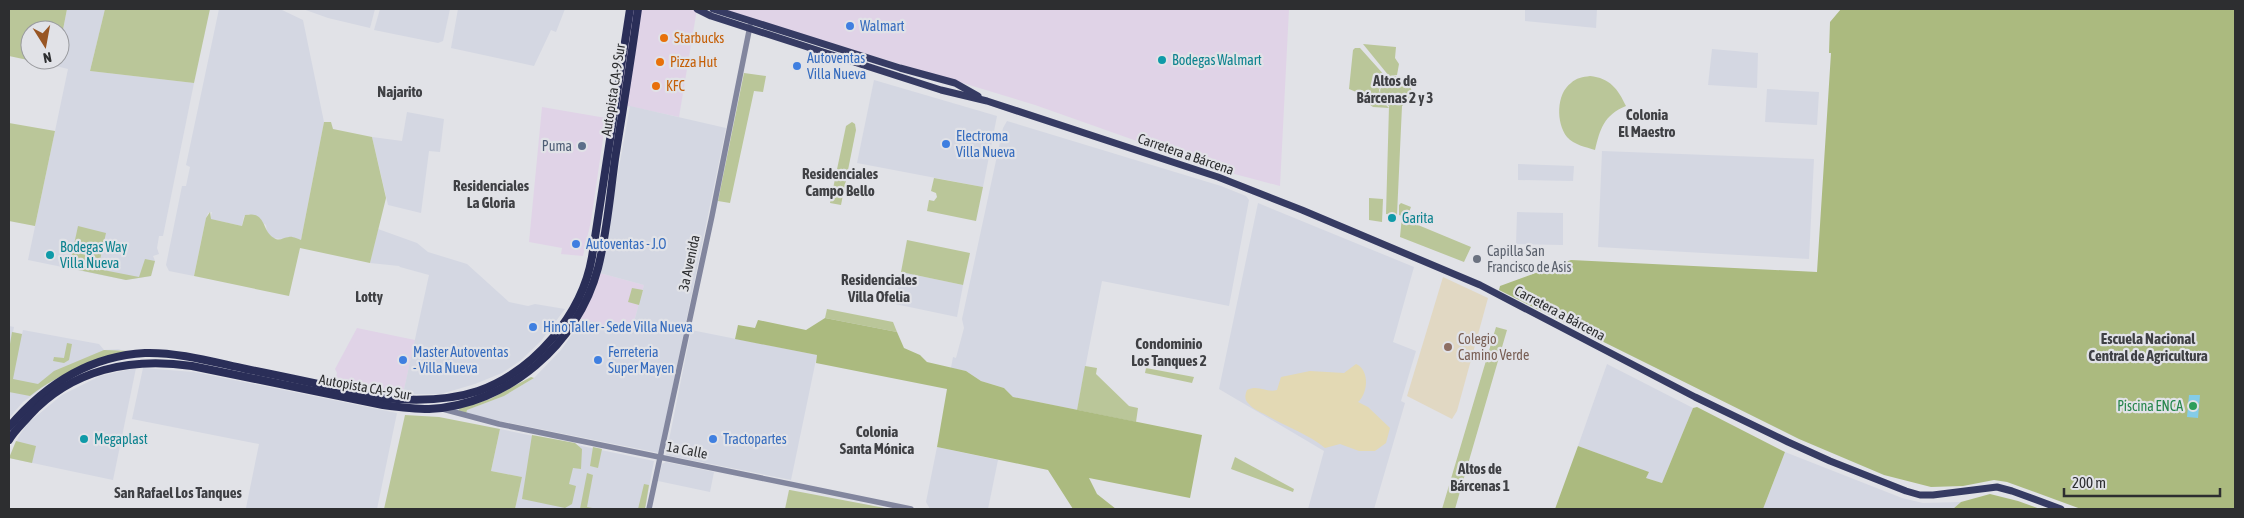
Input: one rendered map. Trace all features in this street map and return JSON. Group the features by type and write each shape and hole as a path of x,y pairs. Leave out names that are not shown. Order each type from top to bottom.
{"highway":[{"name":"Autopista CA-9 Sur","path":"9,427 29,404 71,374 92,364 145,353 196,359 383,398 411,400 449,397 477,391 500,381 551,341 568,316 588,273 630,9"},
{"name":"Autopista CA-9 Sur","path":"9,440 36,408 64,387 95,372 140,362 168,362 192,366 383,405 414,409 438,408 488,395 529,372 558,345 578,316 594,283 600,260 638,9"}],"main road":[{"name":"Carretera a Bárcena","path":"698,9 709,16 750,25 954,83 987,101"},
{"name":"Carretera a Bárcena","path":"713,9 750,25 941,90 987,101 1218,177 1430,263 1483,287 1695,397 1788,442 1906,491 1920,495 1933,495 1997,487 2061,509"},
{"path":"941,90 954,83 957,94"}],"street":[{"name":"3a Avenida","path":"649,509 712,216 750,25"},
{"path":"458,404 458,414"},
{"name":"1a Calle","path":"438,408 661,458 911,509"}],"shaded area":[{"path":"67,9 105,9 90,71 194,83 163,236 159,236 157,248 159,254 153,256 155,261 151,276 126,280 28,260 68,70 70,70 70,20 65,20"},
{"path":"219,9 280,9 303,20 324,122 301,240 289,237 282,239 273,238 267,232 266,225 249,214 244,216 242,226 210,219 212,212 208,213 194,276 169,271 166,265 182,186 186,186 190,167 186,165"},
{"path":"303,9 375,9 370,28 328,18"},
{"path":"380,9 450,9 443,41 438,43 374,30"},
{"path":"458,9 565,9 556,32 551,30 534,66 451,48"},
{"path":"632,9 697,9 679,117 618,104"},
{"path":"718,9 1289,9 1280,186 1216,169 1035,105"},
{"path":"1525,9 1597,9 1596,28 1525,21"},
{"path":"1712,49 1758,53 1757,88 1708,85"},
{"path":"874,80 997,116 983,187 857,163"},
{"path":"1767,89 1819,92 1817,125 1765,122"},
{"path":"630,106 726,128 659,453 466,414 467,410 504,396 534,378 561,350 580,323 589,321 631,333 644,285 600,273"},
{"path":"542,107 606,118 591,221 583,256 561,254 562,248 529,242"},
{"path":"407,112 444,119 440,152 429,151 421,213 388,205 372,137 402,141"},
{"path":"1007,121 1221,186 1246,196 1249,200 1229,306 1102,281 1077,410 1013,397 1004,388 981,381 966,371 951,368 953,357 956,358 964,328 962,319 1003,128"},
{"path":"1602,151 1814,159 1809,259 1598,247"},
{"path":"1518,164 1574,166 1573,181 1518,180"},
{"path":"1258,203 1414,267 1393,342 1416,351 1401,401 1405,403 1374,509 1308,509 1324,451 1219,389"},
{"path":"1517,212 1563,213 1563,245 1516,244"},
{"path":"378,229 417,243 428,252 467,264 509,302 528,306 535,304 565,309 541,341 520,361 502,373 475,384 441,394 403,394 429,275 399,266 370,263"},
{"path":"901,272 963,285 957,317 895,304"},
{"path":"600,273 644,285 631,333 589,321 578,325 595,290"},
{"name":"Colegio Camino Verde","path":"1443,277 1488,298 1457,411 1452,419 1407,396"},
{"path":"9,326 14,327 13,332 22,334 23,330 99,344 104,350 121,349 79,366 48,384 23,402 9,418"},
{"path":"357,328 415,340 403,394 335,381 337,373 335,369"},
{"path":"691,330 817,355 791,480 666,455"},
{"path":"1607,364 1693,408 1662,483 1646,478 1648,472 1578,446"},
{"name":"Megaplast","path":"136,368 113,480 9,458 19,436 28,423 62,395 100,376"},
{"path":"143,368 194,372 397,413 377,509 246,508 259,444 132,419"},
{"path":"500,429 654,461 645,509 515,509 522,477 491,471"},
{"path":"937,447 998,460 988,509 930,509 926,502"},
{"path":"1785,452 1902,498 1923,503 1961,502 1953,509 1763,509"},
{"path":"666,462 714,472 710,492 658,481 662,464"}],"green space":[{"path":"9,9 67,9 65,20 20,20 20,58 9,56"},
{"path":"105,9 210,9 194,83 90,71"},
{"path":"1841,9 2235,9 2235,509 2081,509 2007,482 1994,480 1963,486 1931,487 1884,475 1799,439 1499,290 1500,286 1571,260 1817,272 1831,53 1829,53 1830,22"},
{"path":"1363,44 1396,47 1395,58 1399,64 1397,75 1389,76"},
{"path":"1360,48 1386,77 1379,90 1382,101 1389,108 1373,107 1369,104 1371,98 1349,89 1353,50"},
{"path":"744,73 766,76 763,92 754,91 730,203 718,201"},
{"path":"1398,76 1406,79 1412,91 1410,99 1402,106 1397,215 1386,214 1389,106 1384,102 1380,92 1386,79"},
{"path":"1590,76 1603,79 1612,85 1620,94 1626,106 1608,118 1601,129 1595,150 1570,140 1563,131 1559,117 1560,101 1566,88 1575,80"},
{"path":"324,122 331,122 333,129 372,137 386,198 370,263 300,248 289,296 194,276 206,218 210,212 211,219 242,226 245,215 257,216 274,238 292,237 301,240"},
{"path":"852,122 855,124 856,130 841,205 830,203 846,126"},
{"path":"9,123 55,131 35,226 9,221"},
{"path":"934,178 983,187 976,221 927,211 929,200 934,201 937,197 936,193 931,191"},
{"path":"1369,198 1383,199 1382,222 1369,220"},
{"path":"1401,203 1411,207 1406,220 1471,247 1464,262 1400,237 1402,216 1399,215 1399,205"},
{"path":"78,226 106,233 98,269 139,277 145,259 155,261 151,276 126,280 69,268"},
{"path":"907,240 970,253 963,285 901,272"},
{"path":"632,288 643,290 639,305 628,302"},
{"path":"827,309 893,322 897,332 825,318"},
{"path":"825,318 897,332 904,348 920,355 927,362 966,371 981,381 1004,388 1013,397 1202,435 1190,498 1089,478 1097,494 1116,509 1073,509 1048,470 937,447 947,389 816,363 817,355 735,339 738,325 755,328 758,320 806,330"},
{"path":"1496,327 1507,330 1455,509 1442,509"},
{"path":"12,332 22,334 13,379 38,384 54,371 104,350 132,351 91,363 66,374 30,396 9,392 9,350"},
{"path":"67,343 72,344 69,360 64,363 53,361 54,357 64,358"},
{"path":"1085,366 1097,368 1096,374 1129,406 1138,408 1136,422 1077,410"},
{"path":"1146,368 1194,377 1192,383 1145,373"},
{"path":"531,377 534,378 504,396 467,410 466,414 458,411 460,408 490,399"},
{"path":"1697,407 1785,452 1763,509 1555,509 1578,446 1649,472 1646,478 1662,483 1693,408"},
{"path":"405,415 439,417 500,429 491,471 522,477 515,509 384,509"},
{"path":"532,435 575,443 582,449 581,469 573,468 569,484 576,486 572,504 565,508 522,499"},
{"path":"16,441 36,446 32,463 9,458"},
{"path":"593,447 602,449 598,468 590,466"},
{"path":"1235,457 1294,489 1293,492 1231,469"},
{"path":"587,473 593,475 587,507 598,509 580,509"},
{"path":"644,484 649,485 645,509 638,509"},
{"path":"790,490 890,509 785,509"},
{"path":"1990,494 2040,509 1953,509 1961,502"}],"sand":[{"path":"1356,364 1364,371 1366,382 1364,393 1358,402 1368,407 1390,428 1386,443 1375,451 1359,451 1340,444 1325,448 1304,434 1257,410 1247,402 1245,396 1247,390 1251,388 1277,390 1281,377 1310,371 1344,373"}],"water":[{"name":"Piscina ENCA","path":"2189,395 2200,395 2198,418 2187,417"}],"place":[{"name":"Walmart","path":"850,26"},
{"name":"Starbucks","path":"664,38"},
{"name":"Bodegas Walmart","path":"1162,60"},
{"name":"Pizza Hut","path":"660,62"},
{"name":"Autoventas Villa Nueva","path":"797,66"},
{"name":"KFC","path":"656,86"},
{"name":"Electroma Villa Nueva","path":"946,144"},
{"name":"Puma","path":"582,146"},
{"name":"Garita","path":"1392,218"},
{"name":"Autoventas - J.O","path":"576,244"},
{"name":"Bodegas Way Villa Nueva","path":"50,255"},
{"name":"Capilla San Francisco de Asis","path":"1477,259"},
{"name":"Hino Taller - Sede Villa Nueva","path":"533,327"},
{"name":"Colegio Camino Verde","path":"1448,347"},
{"name":"Master Autoventas - Villa Nueva","path":"403,360"},
{"name":"Ferreteria Super Mayen","path":"598,360"},
{"name":"Piscina ENCA","path":"2193,406"},
{"name":"Megaplast","path":"84,439"},
{"name":"Tractopartes","path":"713,439"}],"district":[{"name":"Altos de Bárcenas 2 y 3","path":"1395,88"},
{"name":"Najarito","path":"400,91"},
{"name":"Colonia El Maestro","path":"1647,122"},
{"name":"Residenciales Campo Bello","path":"840,182"},
{"name":"Residenciales La Gloria","path":"491,194"},
{"name":"Residenciales Villa Ofelia","path":"879,288"},
{"name":"Lotty","path":"369,296"},
{"name":"Escuela Nacional Central de Agricultura","path":"2148,346"},
{"name":"Condominio Los Tanques 2","path":"1169,352"},
{"name":"Colonia Santa Mónica","path":"877,440"},
{"name":"Altos de Bárcenas 1","path":"1480,476"},
{"name":"San Rafael Los Tanques","path":"178,492"}]}
